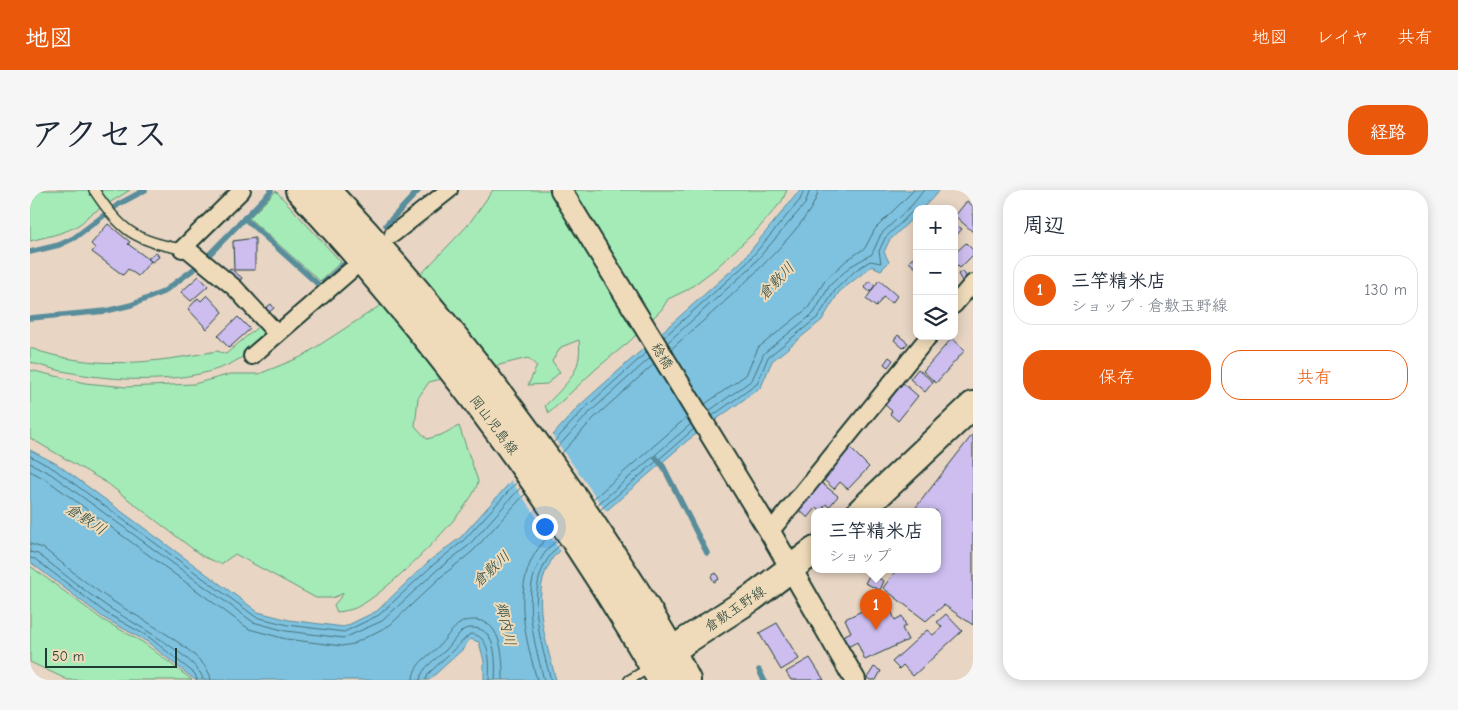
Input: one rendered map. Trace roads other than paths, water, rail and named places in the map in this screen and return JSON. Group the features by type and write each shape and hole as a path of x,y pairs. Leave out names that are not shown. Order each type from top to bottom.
{"main road":[{"name":"岡山児島線","path":"298,190 376,258"},
{"name":"岡山児島線","path":"326,190 376,258 453,370 532,476 583,551 648,634 662,666 687,680"},
{"path":"864,508 973,405"},
{"name":"倉敷玉野線","path":"662,666 811,553"}],"street":[{"path":"242,190 184,248 235,288 277,334"},
{"path":"252,356 277,334 376,258 415,215 431,190"},
{"path":"415,215 450,190"},
{"name":"稔橋","path":"561,190 767,527 855,680"},
{"path":"958,300 973,283"},
{"path":"767,527 926,340"}],"lane":[{"path":"94,190 113,216 134,235 151,243 184,248"},
{"path":"629,680 662,666"}],"water":[{"path":"800,190 940,190 926,205 913,205 913,218 889,241 884,252 889,262 881,270 872,266 839,292 822,320 772,361 761,387 688,440 553,557 543,579 541,617 556,680 484,680 484,661 479,642 470,639 463,649 429,680 195,680 146,641 104,618 30,562 30,450 57,464 258,612 289,620 344,627 377,611 429,561 460,538 580,405 742,261"}],"waterway":[{"path":"30,252 59,245 74,238 119,204 145,190"},
{"path":"386,225 419,190"},
{"path":"30,318 106,311 131,305 163,292 198,266 271,191"},
{"path":"244,218 320,286 343,265"},
{"path":"656,458 663,466 707,553"},
{"path":"759,670 764,680"}],"place":[{"name":"三竿精米店","path":"876,630"}],"water label":[{"name":"倉敷川","path":"776,281"},
{"name":"倉敷川","path":"86,519"},
{"name":"倉敷川","path":"491,569"},
{"name":"郷内川","path":"506,624"}]}
